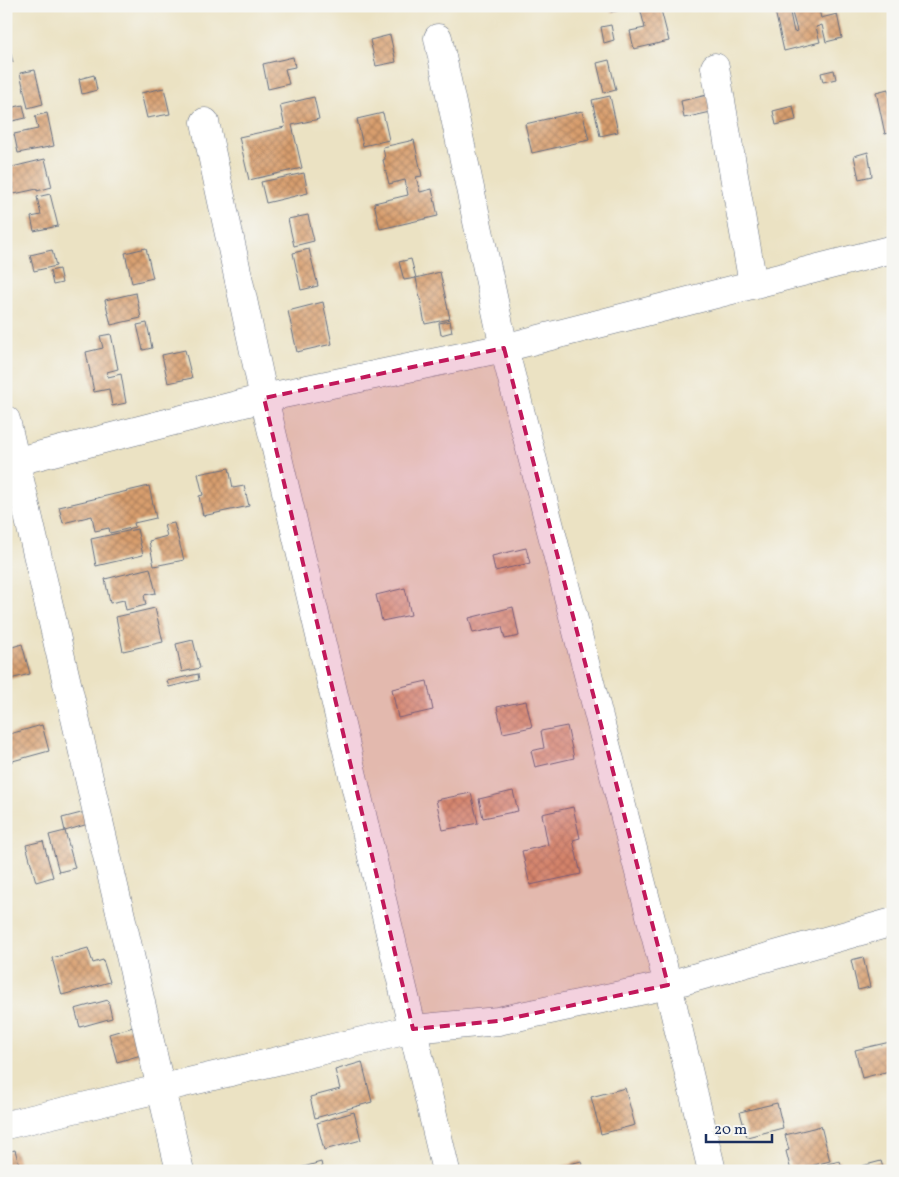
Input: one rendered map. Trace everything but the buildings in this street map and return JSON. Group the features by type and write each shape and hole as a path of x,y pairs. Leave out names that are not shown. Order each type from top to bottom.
{"street":[{"path":"438,38 504,348 668,985 712,1171"},
{"path":"715,67 753,284"},
{"path":"205,122 264,398 446,1171"},
{"path":"11,463 264,398 504,348 893,250"},
{"path":"6,420 11,463 180,1171"},
{"path":"6,1125 413,1029 498,1021 668,985 893,922"}],"highlighted area":[{"path":"504,348 668,985 498,1021 413,1029 264,398"}]}
